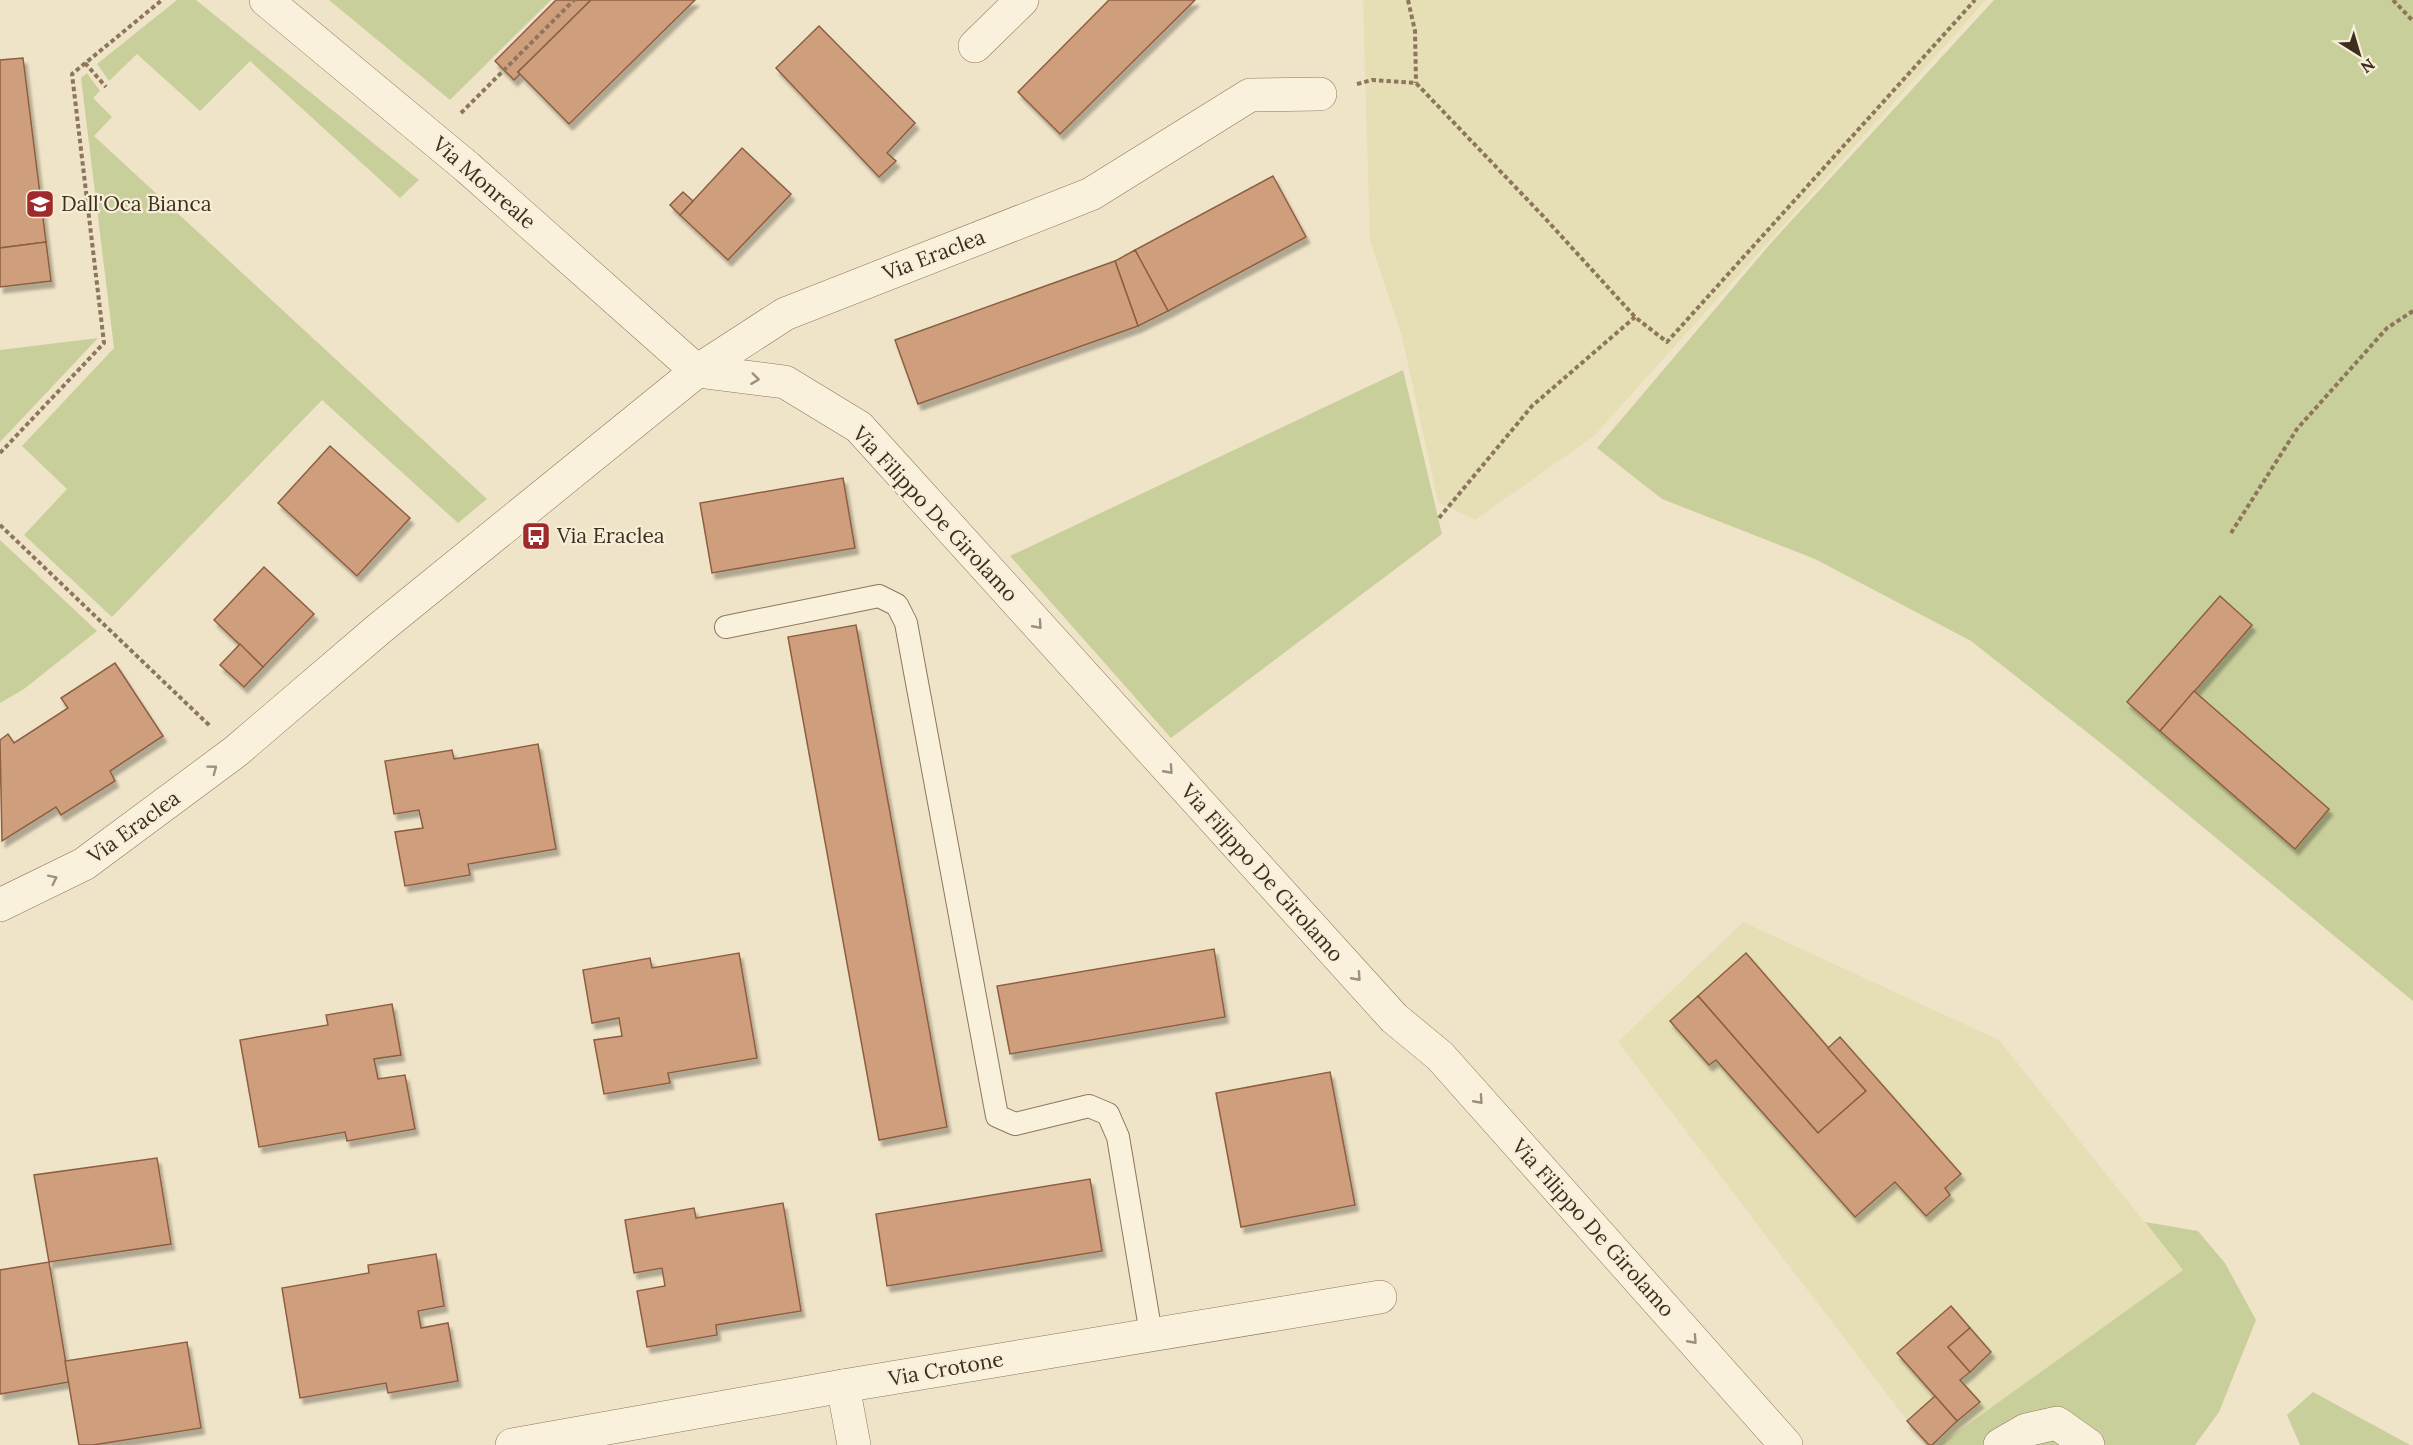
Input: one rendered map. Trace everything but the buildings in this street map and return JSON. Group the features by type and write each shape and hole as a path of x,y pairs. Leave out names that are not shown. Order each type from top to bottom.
{"street":[{"name":"Via Monreale","path":"266,0 467,166 697,371"},
{"path":"975,46 1022,0"},
{"name":"Via Eraclea","path":"0,905 84,864 235,752 380,628 697,371 785,314 1091,194 1250,95 1320,94"},
{"name":"Via Filippo De Girolamo","path":"697,371 785,382 859,427 1394,1018 1448,1065 1786,1445"},
{"name":"Via Crotone","path":"512,1445 843,1386 1380,1297"},
{"path":"843,1386 854,1445"},
{"path":"2000,1445 2026,1430 2057,1423 2088,1445"}],"lane":[{"path":"726,627 879,596 897,605 906,623 997,1116 1015,1124 1089,1106 1108,1114 1118,1137 1151,1334"}],"path":[{"path":"0,453 104,343 72,74 162,0"},
{"path":"460,113 574,0"},
{"path":"1408,0 1415,31 1416,83"},
{"path":"1320,94 1372,80 1416,83 1543,216 1635,317 1667,342 1975,0"},
{"path":"2393,0 2413,21"},
{"path":"85,63 106,87"},
{"path":"2231,533 2297,429 2387,328 2413,311"},
{"path":"1438,518 1532,406 1635,317"},
{"path":"0,525 212,728"}],"shaded area":[{"path":"1363,0 1986,0 1594,436 1475,520 1438,502 1402,337 1370,241"},
{"path":"1743,922 1999,1040 2183,1270 1939,1445 1926,1445 1618,1042"}],"green space":[{"path":"177,0 196,0 419,180 400,198 250,61 200,111 137,54 109,81 97,64"},
{"path":"329,0 551,0 450,100"},
{"path":"1994,0 2413,0 2413,1001 2112,752 1971,641 1815,559 1662,499 1597,448 1771,243"},
{"path":"87,73 100,91 93,98 112,117 94,136 487,499 458,523 322,400 112,617 24,535 67,489 22,446 114,348 81,78"},
{"path":"98,338 0,442 0,350"},
{"path":"1403,370 1442,534 1171,738 1010,556"},
{"path":"0,540 97,631 24,689 0,703"},
{"path":"2145,1222 2198,1231 2225,1263 2256,1320 2219,1412 2195,1445 1939,1445 2183,1270"},
{"path":"2313,1392 2410,1445 2300,1445 2287,1415"}],"place":[{"name":"Dall'Oca Bianca","path":"40,204"},
{"name":"Via Eraclea","path":"536,536"}]}
